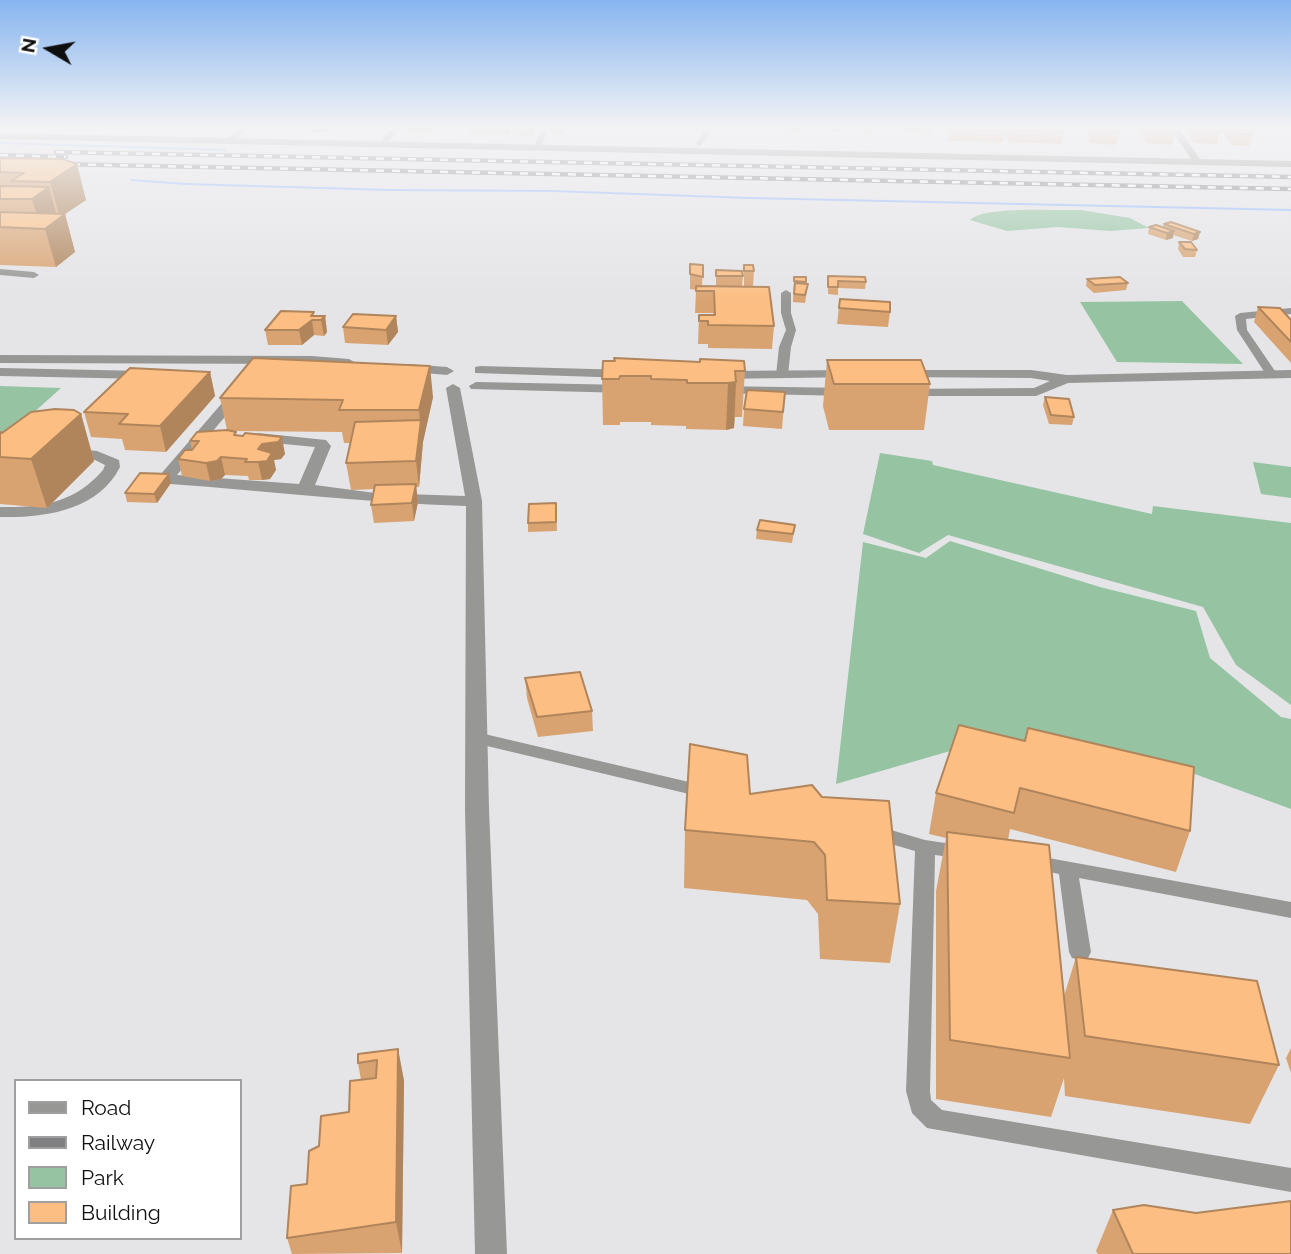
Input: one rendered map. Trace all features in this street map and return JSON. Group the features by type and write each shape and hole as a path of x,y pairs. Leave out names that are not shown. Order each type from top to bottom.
{"street":[{"path":"0,359 312,360 362,371 147,375 0,372"},
{"path":"147,375 159,361"},
{"path":"396,373 649,390"},
{"path":"956,373 960,392"},
{"path":"460,376 645,374"},
{"path":"701,383 782,374 862,374"},
{"path":"889,374 1031,374 1067,379 1291,374"},
{"path":"460,376 474,501 476,738 491,1254"},
{"path":"892,392 1036,392 1067,379"},
{"path":"248,382 167,475 170,479 305,489 375,498 474,501"},
{"path":"701,383 865,392"},
{"path":"201,436 321,443 323,446 305,489"},
{"path":"0,512 32,513 72,503 87,495 111,471 113,463 97,455 52,454"}],"lane":[{"path":"0,272 34,275"},
{"path":"782,374 785,347 791,330 786,313 786,293"},
{"path":"1271,374 1242,330 1240,316 1291,312"},
{"path":"476,738 720,796"},
{"path":"855,827 925,847 989,855"},
{"path":"925,847 918,1091 920,1105 936,1120 1291,1180"},
{"path":"1014,859 1291,910"},
{"path":"1068,869 1080,952"}],"green space":[{"path":"1081,210 1130,218 1149,228 1110,231 1058,227 1007,231 970,220 990,212"},
{"path":"1182,301 1243,364 1117,362 1080,302"},
{"path":"0,386 61,388 0,443"},
{"path":"880,453 932,461 933,465 1152,514 1153,506 1291,523 1291,705 1236,665 1203,607 948,535 919,553 863,534"},
{"path":"1253,462 1291,467 1291,498 1261,494"},
{"path":"950,541 1100,587 1196,611 1210,658 1281,717 1291,719 1291,809 1170,765 971,745 836,784 863,542 926,558"}],"building":[{"path":"0,186 49,187 32,199 0,199"},
{"path":"0,212 65,214 45,229 0,227"},
{"path":"1171,222 1200,232 1194,234 1164,224"},
{"path":"1156,225 1174,231 1167,233 1149,227"},
{"path":"1179,242 1191,242 1197,250 1185,249"},
{"path":"690,264 703,265 703,277 690,274"},
{"path":"744,265 753,265 754,271 744,271"},
{"path":"716,270 742,271 743,276 716,276"},
{"path":"828,276 865,277 866,282 838,281 838,287 828,287"},
{"path":"794,277 806,277 806,282 794,281"},
{"path":"1120,277 1128,283 1095,285 1087,279"},
{"path":"795,283 808,284 805,295 794,294"},
{"path":"696,286 769,287 774,326 708,325 708,321 699,321 699,315 715,315 714,291 696,291"},
{"path":"840,299 890,302 890,312 839,308"},
{"path":"1258,307 1280,308 1291,320 1291,342"},
{"path":"281,311 314,312 311,316 325,316 321,320 312,320 299,330 265,330"},
{"path":"353,314 396,316 386,330 343,327"},
{"path":"253,358 430,366 419,410 339,410 343,400 220,398"},
{"path":"614,358 744,361 745,371 735,371 736,382 728,383 687,383 687,380 651,379 651,376 602,379 603,361 615,361"},
{"path":"827,360 921,360 930,384 834,384"},
{"path":"130,368 210,372 160,426 119,424 128,414 84,412"},
{"path":"747,390 785,392 783,412 744,409"},
{"path":"1045,397 1069,399 1074,417 1051,415"},
{"path":"74,410 81,414 31,459 0,457 0,432 31,412"},
{"path":"421,420 416,461 346,463 355,422"},
{"path":"197,432 236,432 234,435 243,436 245,433 282,437 278,442 262,444 258,449 272,453 267,461 245,462 247,459 221,457 217,461 206,463 178,459 185,450 192,450 199,441 190,441"},
{"path":"140,473 169,474 154,494 125,493"},
{"path":"416,484 412,503 371,505 375,485"},
{"path":"556,503 556,522 528,523 529,504"},
{"path":"760,520 795,525 793,534 757,530"},
{"path":"580,672 592,711 537,717 525,678"},
{"path":"959,725 1025,741 1028,728 1194,767 1190,831 1020,788 1014,813 936,793"},
{"path":"690,744 747,755 750,794 812,785 822,797 889,801 900,904 827,900 825,855 814,842 685,830"},
{"path":"947,832 1049,845 1070,1058 950,1040"},
{"path":"1076,957 1257,981 1279,1065 1085,1036"},
{"path":"398,1049 396,1222 287,1238 291,1186 307,1184 309,1151 319,1146 321,1116 349,1112 350,1081 376,1078 377,1060 358,1063 358,1054"},
{"path":"1291,1201 1291,1254 1133,1254 1113,1210 1144,1205 1196,1213"}],"waterway":[{"path":"238,186 1291,210"}],"railway":[{"path":"1119,186 1291,189"}]}
